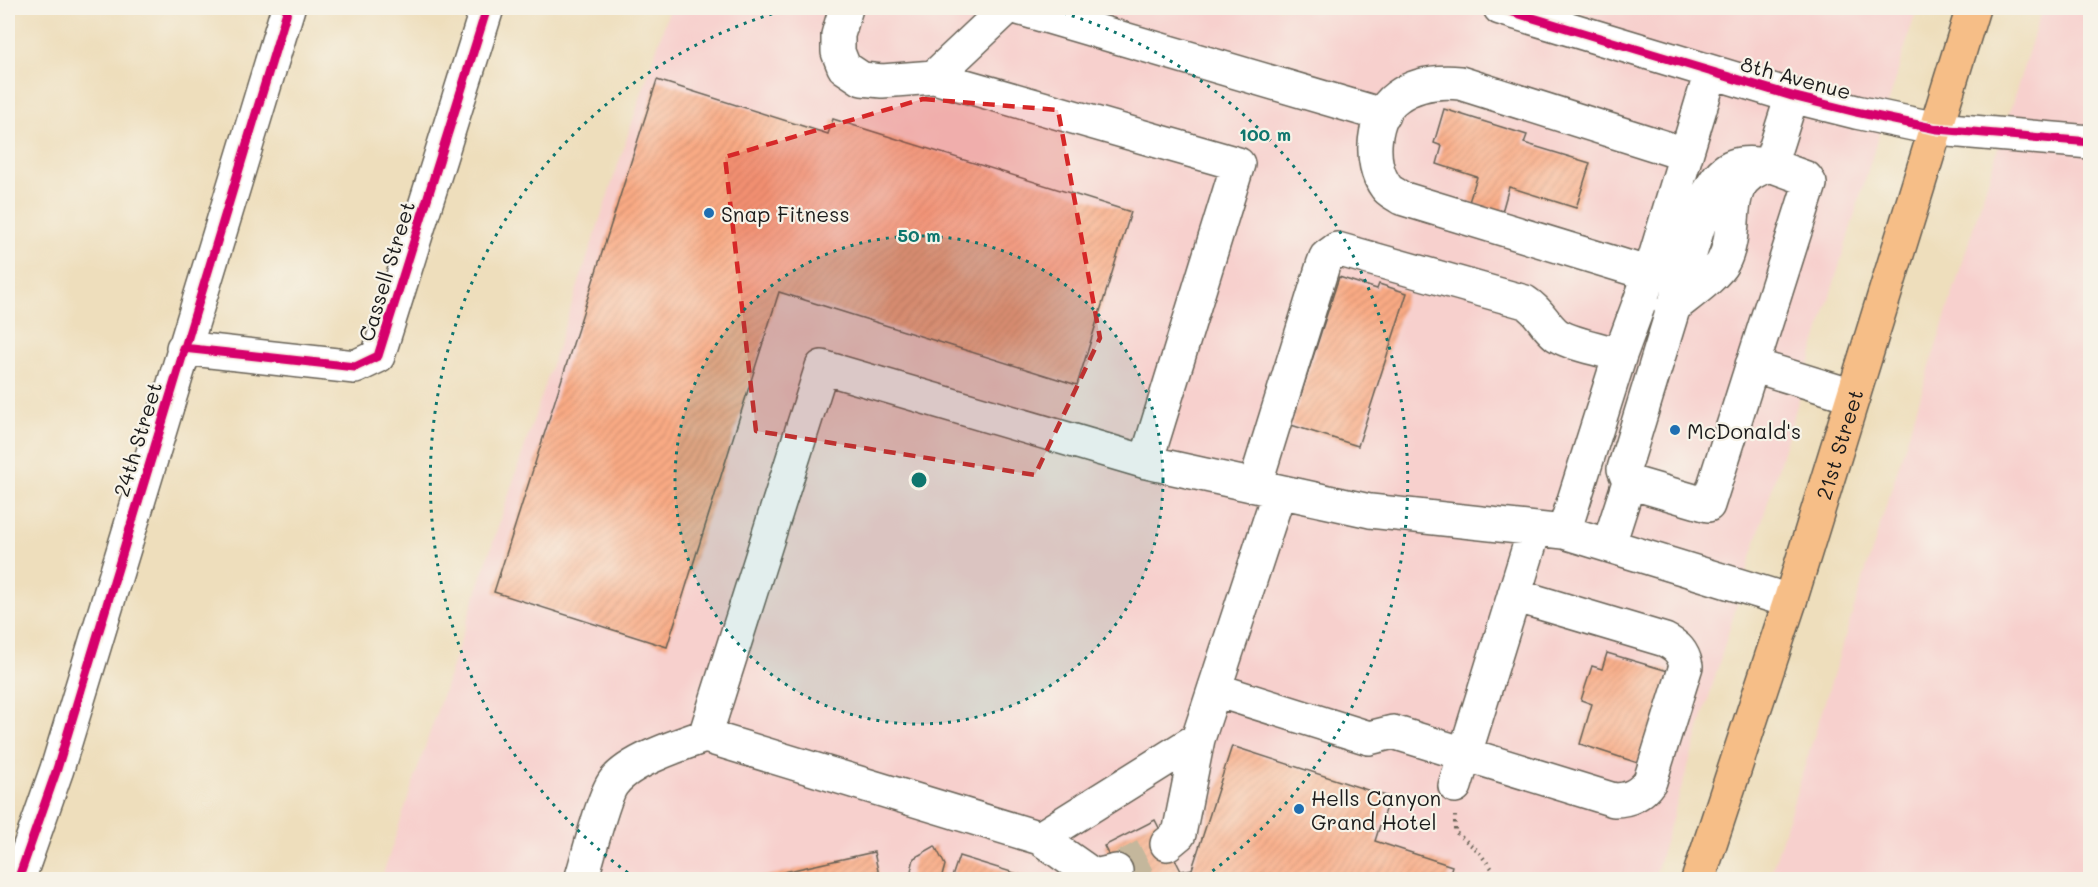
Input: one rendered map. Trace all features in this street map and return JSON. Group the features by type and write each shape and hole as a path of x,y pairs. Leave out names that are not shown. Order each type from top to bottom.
{"main road":[{"name":"21st Street","path":"1698,879 1790,600 1973,8"}],"street":[{"name":"24th Street","path":"18,879 57,769 288,8"},
{"name":"Cassell Street","path":"183,348 355,367 378,356 487,8"},
{"path":"846,8 838,35 837,52 844,67 862,79 882,81 934,77 1238,164 1146,462"},
{"path":"934,77 1008,8"},
{"path":"1018,8 1383,115"},
{"name":"8th Avenue","path":"1500,8 1792,96 1936,129 2091,142"},
{"path":"1460,771 1514,595 1549,531 1650,274 1711,72"},
{"path":"1650,274 1401,198 1387,189 1375,160 1378,127 1388,106 1398,96 1427,84 1460,84 1685,154"},
{"path":"1770,165 1792,96"},
{"path":"1609,544 1629,482 1624,469 1671,309 1709,192 1725,169 1739,163 1770,165 1806,178 1810,184 1708,505 1629,482"},
{"path":"1167,844 1179,834 1198,740 1216,690 1326,257 1337,249 1344,250 1525,302 1539,311 1549,328 1560,337 1620,355"},
{"path":"1752,365 1853,396"},
{"path":"705,736 822,367 1146,462 1370,511 1549,531 1609,544 1790,600"},
{"path":"1216,690 1369,738 1393,732 1460,771 1614,800 1626,800 1643,791 1650,781 1686,666 1679,650 1665,639 1514,595"},
{"path":"580,879 613,783 627,770 676,746 705,736 1040,838 1094,876 1116,871"},
{"path":"1040,838 1198,740"}],"path":[{"path":"1460,771 1455,832 1477,850 1501,879"}],"highlighted area":[{"path":"923,99 1058,110 1100,338 1035,475 756,431 725,157"}],"shaded area":[{"path":"670,8 1917,8 1654,879 381,880"},
{"path":"2042,8 2090,8 2090,879 1769,880"}],"building":[{"path":"657,80 828,134 833,119 1131,212 1077,385 779,292 667,647 494,592"},
{"path":"1444,109 1527,135 1524,143 1590,163 1576,208 1509,187 1502,212 1469,202 1477,177 1437,164 1442,146 1434,143"},
{"path":"1339,277 1377,289 1379,284 1407,293 1358,446 1291,425"},
{"path":"1607,653 1668,671 1652,743 1645,741 1638,763 1580,744 1592,704 1581,700 1592,666 1602,669"},
{"name":"Hells Canyon Grand Hotel","path":"1232,746 1389,797 1375,841 1452,866 1448,880 1121,880 1104,846 1155,820 1181,871 1192,869"},
{"path":"935,846 945,865 941,880 909,880 914,858"},
{"path":"874,852 880,880 753,880 753,879"},
{"path":"959,856 1034,879 1034,880 951,880"}],"tunnel":[{"path":"1116,871 1167,844"}],"cycle path":[{"path":"18,880 57,769 288,8"},
{"path":"183,348 355,367 378,356 487,8"},
{"path":"1500,8 1792,96 1856,112 1937,129 2090,142"}],"place":[{"name":"Snap Fitness","path":"709,213"},
{"name":"McDonald's","path":"1675,430"},
{"name":"Hells Canyon Grand Hotel","path":"1299,809"}]}
